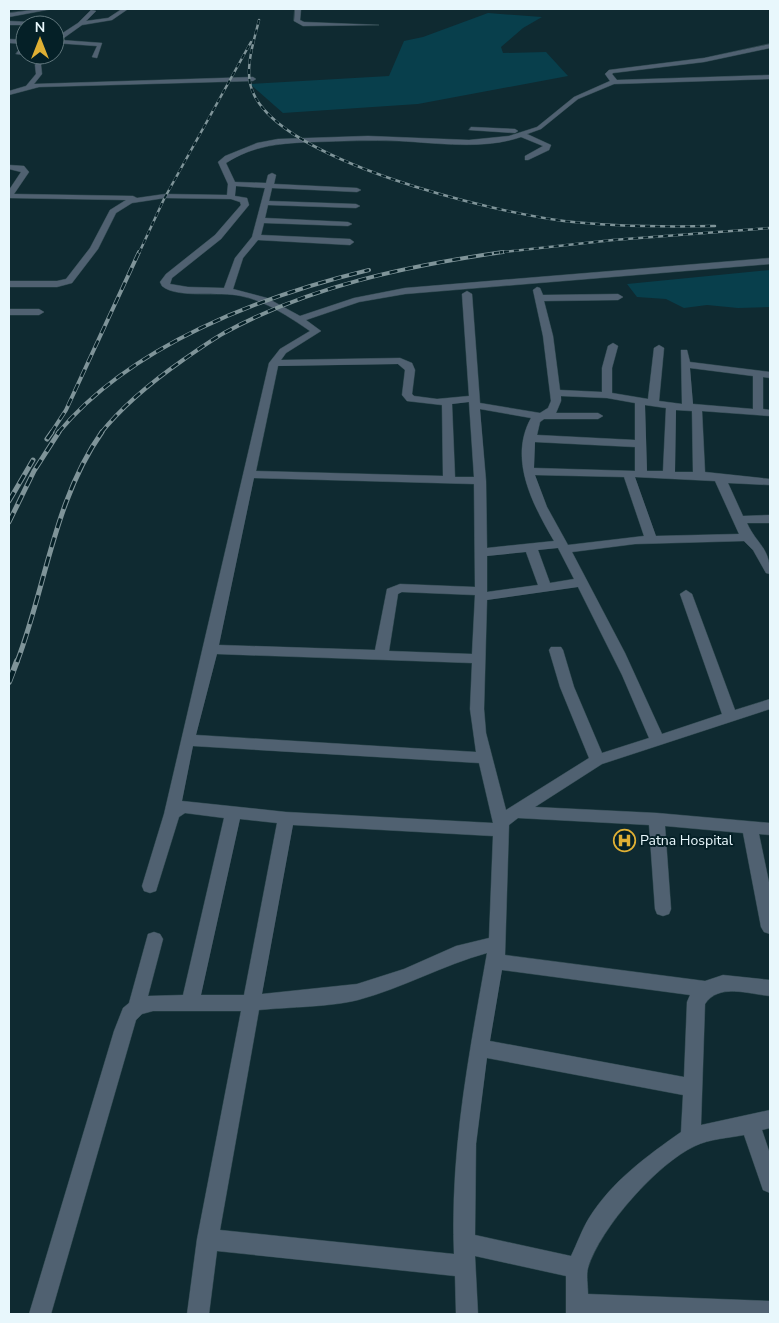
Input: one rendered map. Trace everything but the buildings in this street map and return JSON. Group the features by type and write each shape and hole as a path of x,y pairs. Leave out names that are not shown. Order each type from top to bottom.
{"street":[{"path":"9,15 49,9"},
{"path":"67,26 110,19 125,9"},
{"path":"298,9 296,21 303,24 376,25"},
{"path":"65,34 93,11"},
{"path":"65,42 100,44 96,57"},
{"path":"613,82 614,80 608,74 613,71 704,60 770,46"},
{"path":"758,48 769,55"},
{"path":"29,86 39,74 38,65"},
{"path":"231,197 232,184 222,166 224,160 270,142 368,138 469,142 494,141 526,134 538,128 576,98 613,82 770,78"},
{"path":"9,93 29,86 253,79"},
{"path":"471,129 526,134 547,145 546,148 528,158"},
{"path":"9,167 21,168 25,172 9,195"},
{"path":"228,291 239,258 256,237 262,220 272,175"},
{"path":"232,184 357,190"},
{"path":"9,195 146,198 231,197 244,200 245,205 218,237 169,276 164,282 166,286 181,290 228,291 269,301 316,331 283,351 274,363 248,474 211,649 187,740 172,814 150,886"},
{"path":"9,284 57,284 69,281 94,248 113,212 130,201 146,198"},
{"path":"266,203 356,206"},
{"path":"262,220 348,224"},
{"path":"256,237 350,242"},
{"path":"299,319 357,300 405,291 770,262"},
{"path":"466,1314 464,1243 466,1144 479,1048 496,952 505,821 485,758 477,709 476,686 479,659 481,594 480,481 467,294"},
{"path":"618,297 538,294 548,336 556,401 553,410 535,420 528,459 529,471 534,489 635,687 657,740"},
{"path":"9,312 39,312"},
{"path":"607,395 607,368 613,346"},
{"path":"653,404 659,348"},
{"path":"684,352 699,475"},
{"path":"274,363 400,362 408,365 410,370 408,395 411,399 474,402 540,416 598,416"},
{"path":"685,364 770,375"},
{"path":"758,373 758,412"},
{"path":"555,393 607,395 670,406 770,413"},
{"path":"447,401 449,480"},
{"path":"640,401 641,474"},
{"path":"669,474 670,406"},
{"path":"531,438 640,444"},
{"path":"529,471 699,475 720,479 770,482"},
{"path":"628,473 651,540"},
{"path":"248,474 480,481"},
{"path":"720,479 747,538"},
{"path":"738,520 770,519"},
{"path":"480,553 651,540 747,538 764,548 770,570"},
{"path":"531,548 545,587"},
{"path":"381,655 392,592 400,588 481,594 582,582"},
{"path":"686,594 730,716"},
{"path":"211,649 479,659"},
{"path":"556,650 567,687 597,760"},
{"path":"505,821 597,760 770,704"},
{"path":"187,740 485,758"},
{"path":"172,814 182,807 233,814 286,818 505,821 657,819 770,829"},
{"path":"190,1003 233,814"},
{"path":"198,1314 208,1239 286,818"},
{"path":"657,819 663,909"},
{"path":"750,827 770,927"},
{"path":"40,1314 123,1031 129,1013 137,1005 154,939"},
{"path":"137,1005 153,1003 251,1003 357,992 393,980 456,954 496,952 705,989 723,983 770,988"},
{"path":"691,1137 696,1002 705,989"},
{"path":"479,1048 692,1088"},
{"path":"770,1119 691,1137 648,1167 629,1186 597,1225 577,1268 577,1309 770,1312"},
{"path":"750,1123 770,1182"},
{"path":"208,1239 466,1266"},
{"path":"464,1243 577,1268"}],"shaded area":[{"path":"488,13 542,17 523,28 501,47 503,53 546,52 568,76 418,104 283,113 250,84 389,76 404,41 423,37"},
{"path":"770,270 770,307 738,308 707,305 684,308 666,299 637,297 627,284"}],"railway":[{"path":"259,20 249,64 252,90 270,116 302,139 343,160 391,179 441,194 531,216 602,224 715,226"},
{"path":"139,253 164,199 251,42"},
{"path":"503,252 613,240 770,228"},
{"path":"51,433 66,410 139,252"},
{"path":"101,433 139,394 183,360 224,333 290,302 325,290 395,271 503,252"},
{"path":"494,253 503,252"},
{"path":"58,433 88,402 122,374 200,328 285,294 369,270"},
{"path":"47,439 52,432"},
{"path":"9,522 34,471 59,432"},
{"path":"17,662 62,515 86,458 102,432"},
{"path":"9,501 33,460"},
{"path":"9,682 17,661"}],"place":[{"name":"Patna Hospital","path":"624,840"}]}
